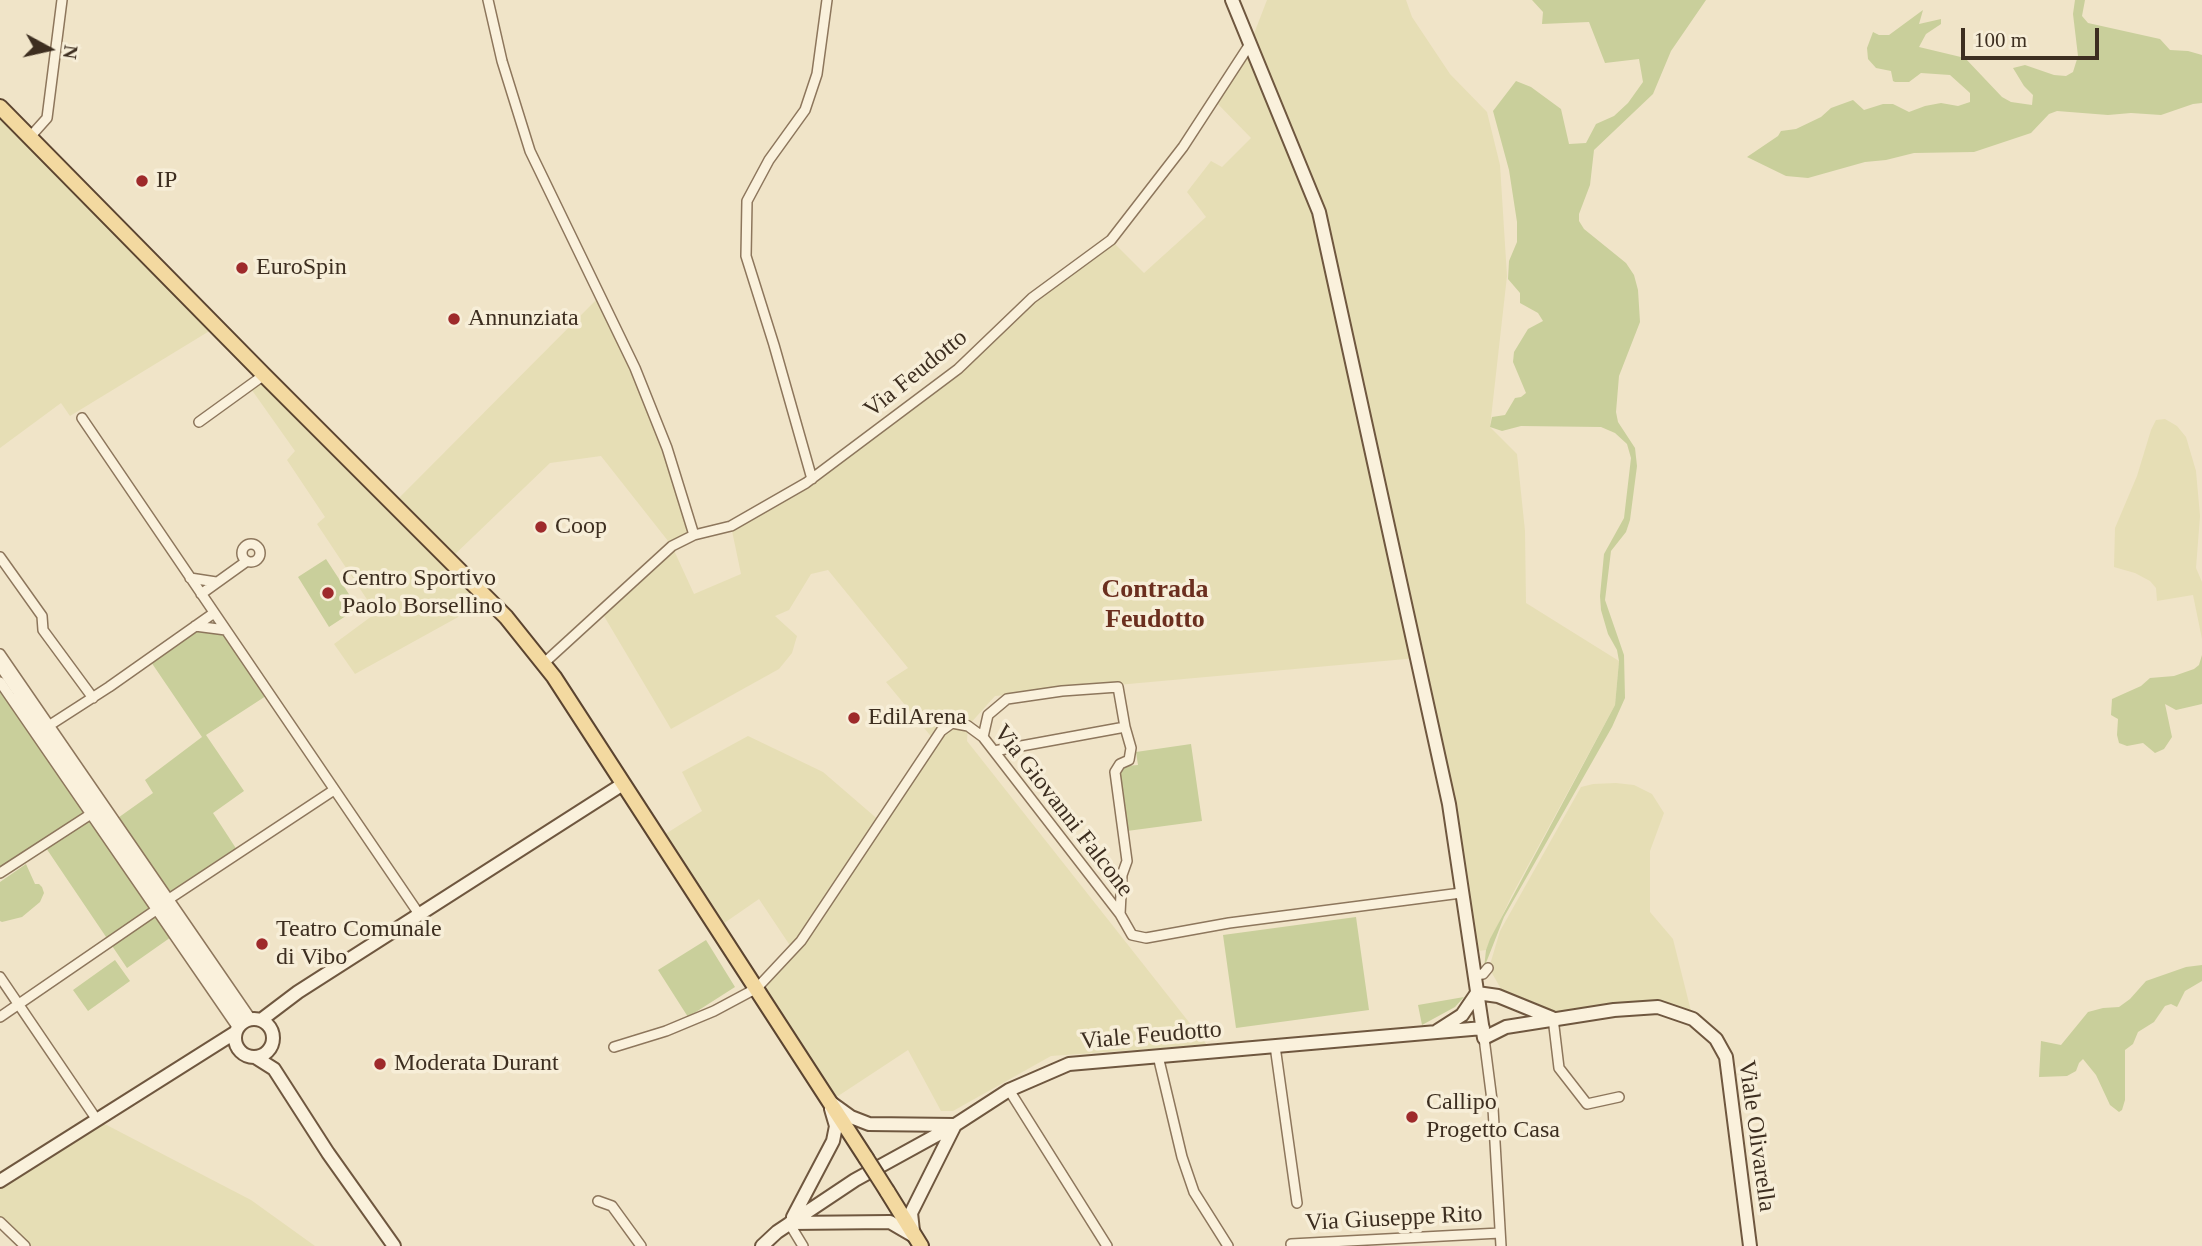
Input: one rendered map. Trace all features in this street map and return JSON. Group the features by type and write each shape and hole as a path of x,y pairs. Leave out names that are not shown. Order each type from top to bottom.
{"main road":[{"path":"0,107 506,617 543,664 623,783 918,1241"}],"street":[{"path":"30,138 47,118 62,0"},
{"path":"488,0 502,61 530,151 635,368 667,448 694,535"},
{"path":"812,479 746,256 746,228 747,201 769,160 805,110 817,74 827,0"},
{"path":"1232,0 1320,212 1448,804 1493,1108 1501,1246"},
{"name":"Via Feudotto","path":"543,664 672,546 694,535 731,526 812,479 958,369 1032,298 1111,240 1183,147 1250,44"},
{"path":"200,422 264,375"},
{"path":"82,418 419,914"},
{"path":"0,557 42,616 44,630 93,698"},
{"path":"201,594 247,561"},
{"path":"190,578 216,582"},
{"path":"50,725 214,613"},
{"path":"195,626 226,630"},
{"path":"0,654 169,900 246,1024"},
{"path":"0,666 246,1024"},
{"path":"0,682 156,910 246,1024 270,1028 274,1069 328,1153 394,1246"},
{"path":"983,737 988,715 1007,699 1118,687 1131,748 1129,760 1121,764 1115,772 1127,861 1122,875 1120,914"},
{"name":"Via Giovanni Falcone","path":"757,988 801,941 941,731 952,723 968,726 983,737 1120,914 1132,935 1146,938 1229,923 1461,892"},
{"path":"994,751 1125,727"},
{"path":"0,1181 332,972 623,783"},
{"path":"169,900 334,790"},
{"path":"0,873 91,814"},
{"path":"0,1017 156,910"},
{"path":"1474,975 1483,974 1489,968"},
{"path":"0,978 97,1120"},
{"path":"614,1047 690,1021 757,988"},
{"path":"197,1057 221,1051 249,1056 265,1053 272,1040 278,1015 299,992"},
{"path":"1442,1031 1462,1015 1477,993"},
{"name":"Viale Olivarella","path":"1477,993 1503,999 1553,1018"},
{"path":"1503,999 1508,1013 1506,1027"},
{"name":"Viale Olivarella","path":"1483,1028 1506,1027 1614,1010 1658,1007 1693,1019 1716,1039 1726,1057 1750,1246"},
{"path":"1553,1018 1559,1068 1587,1104 1619,1097"},
{"path":"246,1024 236,1045 249,1056 274,1069"},
{"name":"Viale Feudotto","path":"789,1223 855,1180 955,1125 1009,1090 1069,1065 1483,1028"},
{"path":"1275,1046 1297,1203"},
{"path":"1158,1056 1182,1157 1194,1192 1228,1246"},
{"path":"1009,1090 1107,1246"},
{"path":"830,1102 851,1118 869,1124 955,1125 911,1213 918,1241"},
{"path":"762,1246 789,1223 833,1141 836,1126 830,1102"},
{"path":"598,1201 612,1206 641,1246"},
{"path":"0,1222 25,1246"},
{"path":"789,1223 890,1222 918,1241"},
{"path":"789,1223 803,1246"},
{"name":"Via Giuseppe Rito","path":"1291,1244 1412,1242 1500,1233"}],"shaded area":[{"path":"1267,0 1406,0 1412,17 1450,74 1487,112 1500,165 1507,276 1490,427 1517,454 1525,531 1526,603 1619,661 1615,705 1512,895 1486,950 1470,952 1417,658 995,696 968,726 967,741 1207,1045 1051,1056 953,1111 941,1111 908,1050 829,1102 757,988 793,950 759,899 717,928 659,838 702,811 682,772 748,736 823,772 881,822 934,740 886,682 908,668 828,570 811,574 789,610 775,616 797,636 792,653 779,669 671,729 601,611 672,546 694,594 741,574 731,526 812,479 958,369 1032,298 1111,240 1144,273 1206,217 1187,192 1211,161 1222,167 1251,138 1214,100 1250,44"},
{"path":"0,107 216,327 70,416 61,403 0,448"},
{"path":"600,296 635,368 694,535 672,546 601,456 550,463 449,560 489,600 355,674 334,644 376,613 317,524 325,517 287,460 295,451 249,386 264,375 393,504"},
{"path":"2165,419 2177,426 2186,437 2196,471 2200,516 2196,568 2202,582 2202,639 2193,595 2157,601 2156,588 2150,581 2114,567 2115,528 2137,476 2151,430 2156,420"},
{"path":"1616,783 1634,785 1652,794 1664,813 1650,851 1650,912 1673,939 1693,1019 1658,1007 1553,1018 1508,1001 1489,968 1500,931 1581,787"},
{"path":"97,1120 251,1200 315,1246 25,1246 0,1222 0,1181"}],"green space":[{"path":"1532,0 1706,0 1671,51 1653,94 1594,150 1590,185 1579,214 1579,221 1584,229 1626,263 1634,275 1638,290 1640,322 1619,376 1616,412 1618,422 1635,448 1637,466 1630,520 1626,532 1611,551 1605,600 1624,655 1625,698 1612,727 1504,917 1484,968 1490,939 1615,705 1619,661 1617,650 1608,634 1600,596 1604,554 1624,518 1631,458 1627,444 1615,433 1601,427 1521,426 1502,431 1490,427 1492,417 1505,415 1515,398 1526,393 1513,362 1514,352 1528,329 1543,321 1538,313 1520,303 1520,293 1508,279 1509,261 1517,242 1517,222 1509,170 1493,111 1516,81 1531,87 1561,109 1569,144 1586,143 1596,124 1614,116 1628,103 1643,82 1639,59 1605,63 1589,22 1542,24 1543,12"},
{"path":"2075,0 2085,0 2082,16 2088,23 2160,39 2170,50 2202,55 2202,103 2161,115 2057,111 2049,114 2031,133 1974,152 1914,153 1865,162 1808,178 1786,176 1747,157 1778,136 1781,131 1796,129 1821,117 1831,108 1853,100 1864,110 1893,104 1909,112 1941,103 1958,106 1970,102 1970,93 1950,75 1921,73 1909,82 1895,82 1891,71 1876,68 1868,59 1867,48 1873,32 1889,35 1923,10 1919,24 1941,19 1941,24 1926,34 1919,47 1965,58 2002,97 2011,102 2032,105 2033,95 2013,68 2025,65 2054,75 2066,76 2073,72 2078,56 2073,14"},
{"name":"Centro Sportivo Paolo Borsellino","path":"326,559 358,608 329,627 298,577"},
{"path":"195,626 226,630 269,694 206,735 244,791 213,813 239,853 169,899 115,820 153,793 145,780 202,737 149,659"},
{"path":"2202,655 2202,704 2176,710 2165,704 2172,737 2164,749 2155,753 2143,743 2127,746 2119,743 2118,719 2111,715 2112,699 2141,686 2150,678 2174,676 2194,669 2199,665"},
{"path":"0,682 174,935 127,968 44,845 0,873"},
{"path":"1191,744 1202,821 1127,831 1119,772 1125,766 1138,765 1136,752"},
{"path":"26,864 35,884 42,887 44,893 40,902 22,917 2,922 0,882"},
{"path":"1356,917 1369,1010 1236,1028 1223,935"},
{"path":"706,940 735,987 688,1017 658,970"},
{"path":"115,960 130,981 88,1011 73,990"},
{"path":"2202,965 2202,981 2185,991 2177,1007 2171,1004 2165,1006 2154,1022 2138,1032 2133,1044 2125,1050 2125,1100 2122,1110 2119,1112 2110,1105 2096,1075 2083,1059 2076,1071 2067,1076 2039,1077 2041,1041 2061,1045 2088,1012 2119,1007 2146,981 2186,967"},
{"path":"1464,997 1455,1007 1422,1025 1418,1005"}],"place":[{"name":"IP","path":"142,181"},
{"name":"EuroSpin","path":"242,268"},
{"name":"Annunziata","path":"454,319"},
{"name":"Coop","path":"541,527"},
{"name":"Centro Sportivo Paolo Borsellino","path":"328,593"},
{"name":"EdilArena","path":"854,718"},
{"name":"Teatro Comunale di Vibo","path":"262,944"},
{"name":"Moderata Durant","path":"380,1064"},
{"name":"Callipo Progetto Casa","path":"1412,1117"}],"district":[{"name":"Contrada Feudotto","path":"1155,605"}]}
